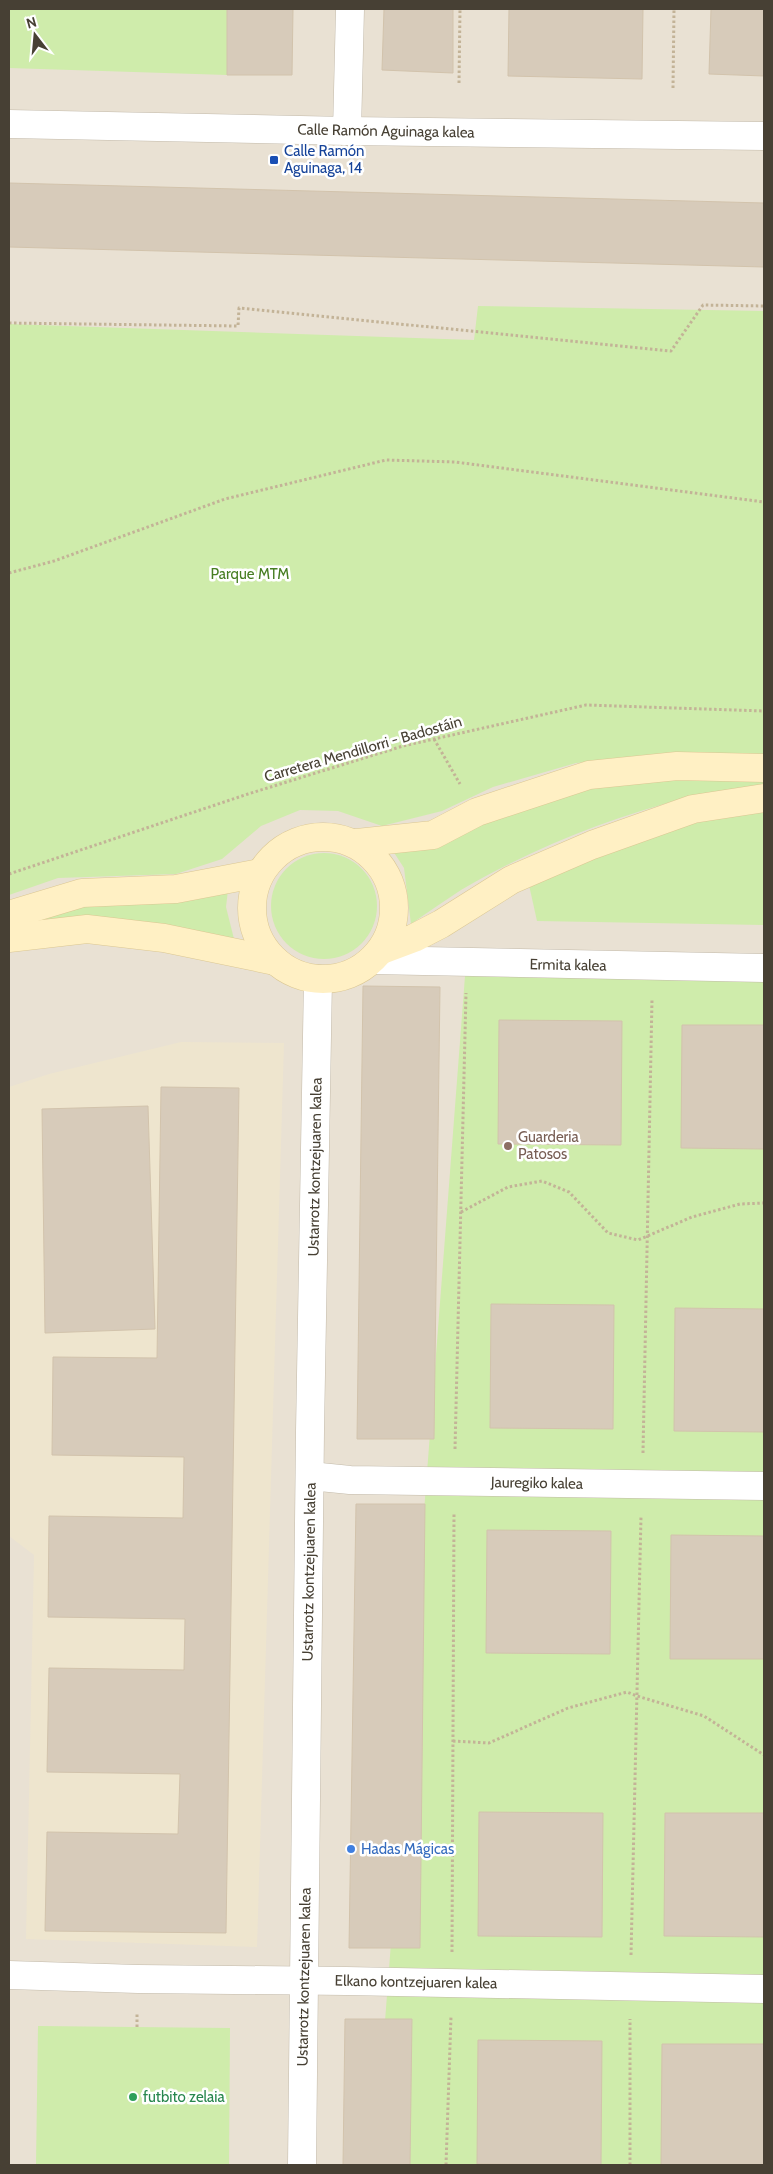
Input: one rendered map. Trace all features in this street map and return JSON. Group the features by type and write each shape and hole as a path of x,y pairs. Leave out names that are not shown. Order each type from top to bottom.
{"street":[{"path":"347,131 350,9"},
{"name":"Calle Ramón Aguinaga kalea","path":"9,124 347,131 764,136"},
{"path":"357,843 433,835 477,812 589,775 677,766 764,768"},
{"path":"377,955 392,931 395,909 393,888 384,868 370,852 357,843 330,836 309,837 290,844 272,857 260,874 252,896 252,920 260,942 275,961 295,974 318,979 338,978 357,971 377,955 441,924 511,880 592,845 693,809 764,798"},
{"path":"9,915 82,893 176,889 260,874"},
{"path":"9,938 87,929 164,938 275,961"},
{"name":"Ermita kalea","path":"377,955 466,963 764,968"},
{"name":"Ustarrotz kontzejuaren kalea","path":"302,2165 318,979"},
{"name":"Jauregiko kalea","path":"310,1476 350,1480 764,1486"},
{"name":"Elkano kontzejuaren kalea","path":"9,1975 764,1990"}],"path":[{"path":"459,83 460,9"},
{"path":"673,88 674,9"},
{"path":"9,323 238,326 239,308 671,351 703,305 764,306"},
{"path":"9,573 54,561 225,499 386,460 455,462 764,502"},
{"name":"Carretera Mendillorri - Badostáin","path":"9,874 248,794 434,739 586,705 764,711"},
{"path":"434,739 477,812"},
{"path":"446,2165 452,1983 454,1481 466,963"},
{"path":"630,2165 630,1987 652,966"},
{"path":"460,1212 508,1187 542,1181 569,1192 608,1233 638,1240 692,1217 740,1204 764,1203"},
{"path":"453,1741 489,1743 568,1708 627,1692 704,1716 764,1755"}],"shaded area":[{"path":"9,9 764,9 764,2165 9,2165"},
{"path":"181,1042 284,1043 257,1947 26,1939 34,1555 9,1536 9,1087 49,1074"}],"green space":[{"path":"9,9 227,9 227,75 9,68"},
{"name":"Parque MTM","path":"478,306 764,311 764,756 679,754 576,763 493,787 442,811 382,826 338,811 300,810 261,826 222,859 176,874 58,878 9,895 9,324 474,340"},
{"path":"764,777 764,785 689,797 630,814 572,836 488,875 461,890 411,924 404,868 393,851 530,798 640,779"},
{"path":"764,809 764,925 537,921 529,885 667,829"},
{"path":"324,853 344,857 361,869 373,886 377,906 373,926 361,943 344,955 324,959 304,955 287,943 275,926 271,906 275,886 287,869 304,857"},
{"path":"228,890 226,907 234,939 33,923 31,918 72,907"},
{"path":"466,963 764,967 764,2165 374,2165"},
{"name":"futbito zelaia","path":"38,2026 230,2028 229,2165 36,2165"}],"building":[{"path":"227,9 293,9 292,75 227,75"},
{"path":"384,9 453,9 453,73 382,70"},
{"path":"509,9 643,9 642,79 508,76"},
{"path":"711,9 764,9 764,76 709,74"},
{"path":"9,183 764,203 764,267 9,247"},
{"path":"363,986 440,987 434,1439 357,1439"},
{"path":"499,1020 622,1021 621,1145 498,1144"},
{"path":"682,1025 764,1025 764,1149 681,1148"},
{"path":"161,1087 239,1088 226,1933 45,1931 47,1832 178,1834 180,1774 47,1772 49,1668 184,1670 185,1619 48,1617 49,1516 183,1518 184,1457 52,1455 53,1357 157,1358"},
{"path":"148,1106 155,1329 45,1333 42,1109"},
{"path":"491,1304 614,1305 613,1429 490,1428"},
{"path":"675,1308 764,1309 764,1432 674,1431"},
{"path":"356,1504 425,1504 420,1948 349,1948"},
{"path":"487,1530 611,1531 610,1654 486,1653"},
{"path":"671,1535 764,1536 764,1659 670,1659"},
{"path":"479,1812 603,1813 602,1937 478,1936"},
{"path":"665,1813 764,1813 764,1937 664,1936"},
{"path":"345,2019 412,2019 410,2165 343,2165"},
{"path":"478,2040 602,2041 601,2165 477,2164"},
{"path":"662,2044 764,2044 764,2165 661,2165"}],"place":[{"name":"Calle Ramón Aguinaga, 14","path":"274,160"},
{"name":"Guarderia Patosos","path":"508,1146"},
{"name":"Hadas Mágicas","path":"351,1849"},
{"name":"futbito zelaia","path":"133,2097"}]}
